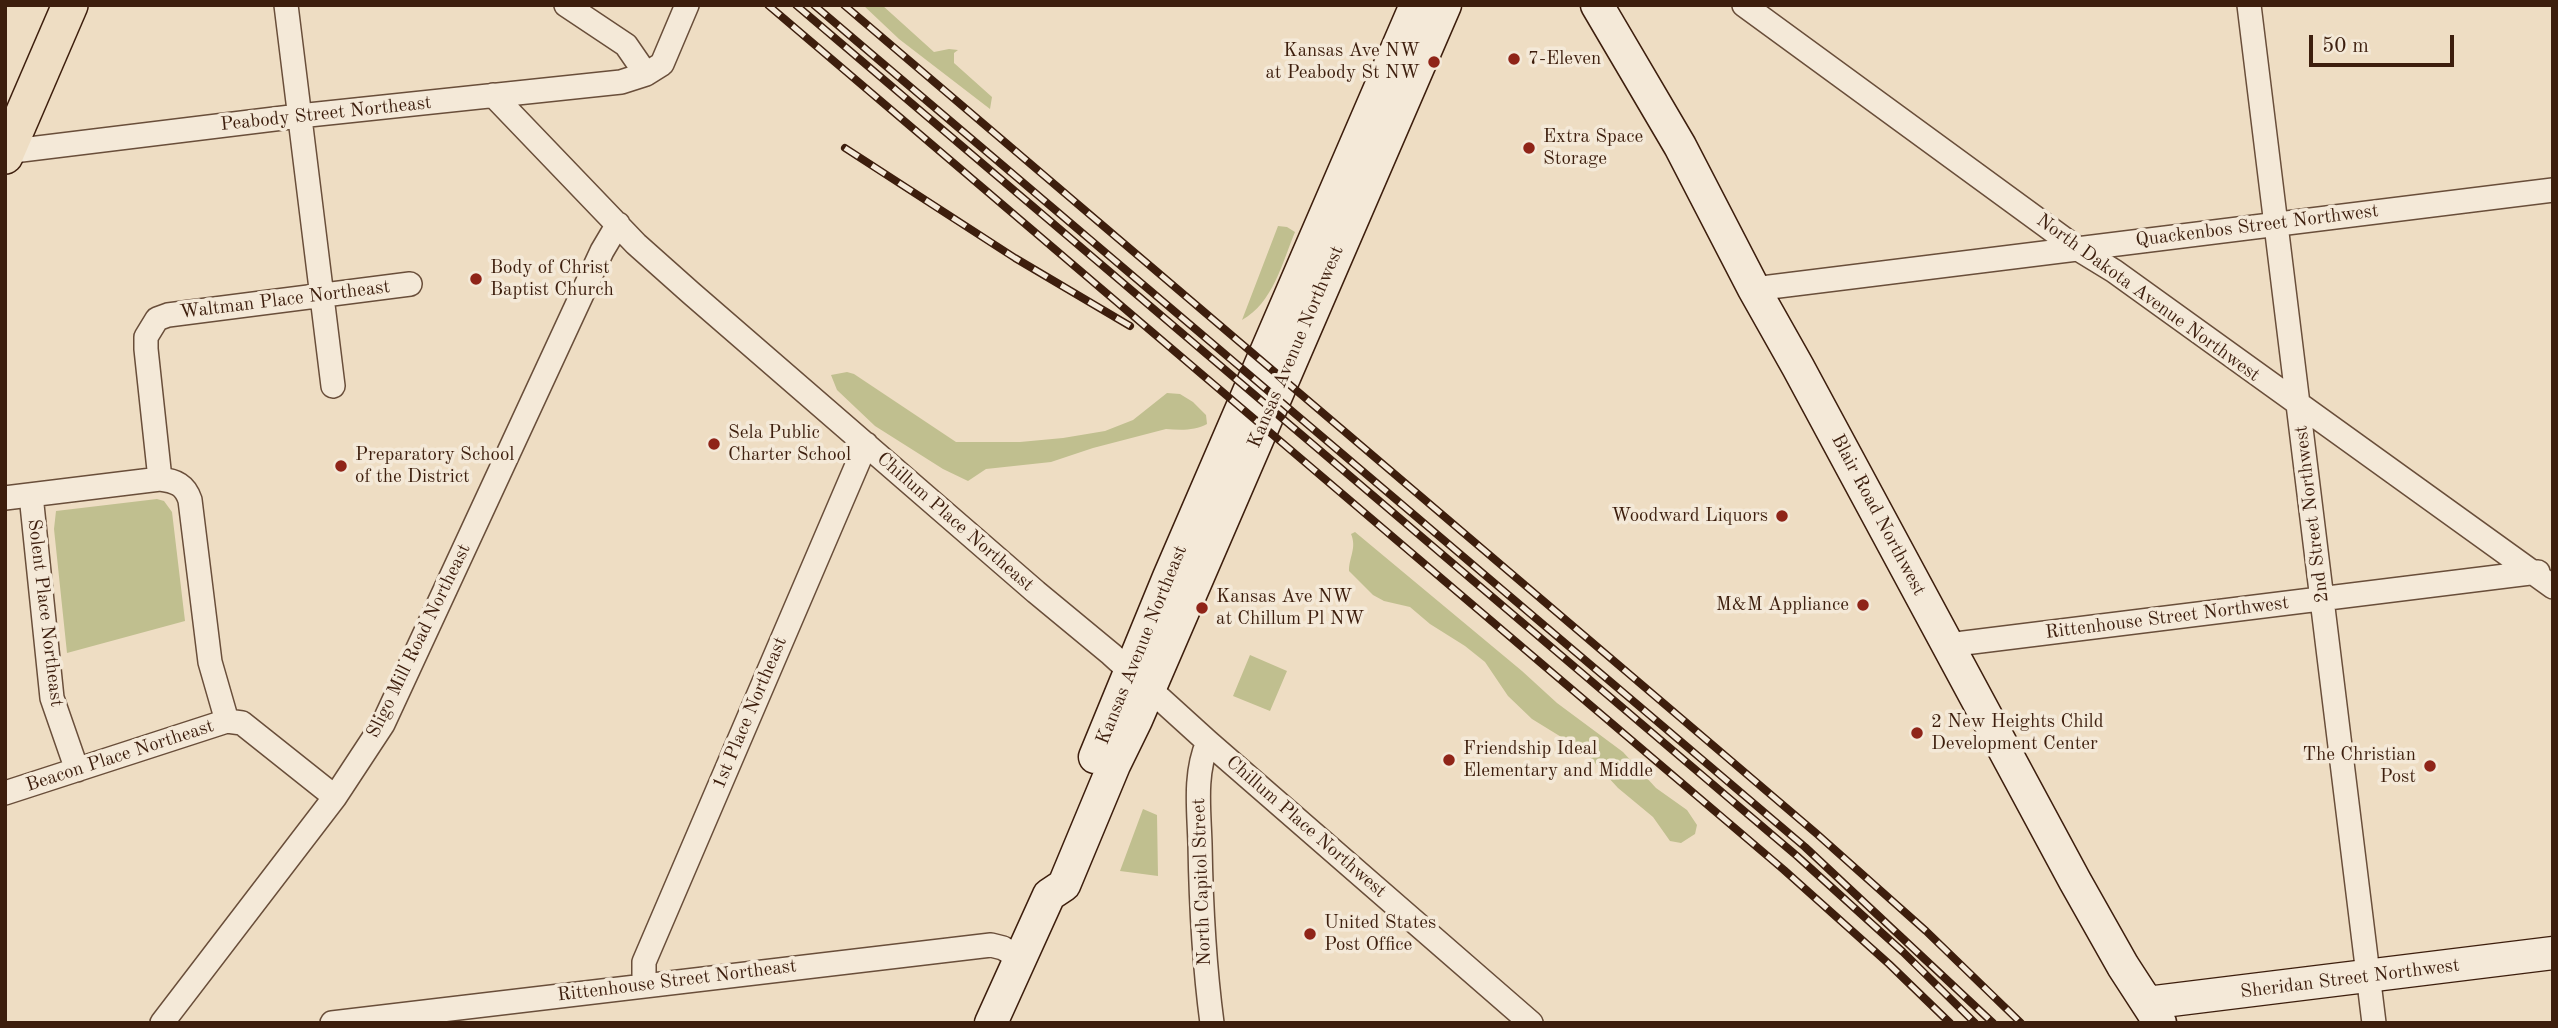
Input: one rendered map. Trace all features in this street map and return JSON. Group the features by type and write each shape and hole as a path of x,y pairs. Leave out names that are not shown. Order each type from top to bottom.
{"main road":[{"path":"6,153 70,5"}],"street":[{"path":"286,5 333,386"},
{"path":"566,5 626,45 646,74 662,64 687,5"},
{"name":"Kansas Avenue Northwest","path":"1247,396 1416,5"},
{"name":"Kansas Avenue Northwest","path":"1140,680 1445,5"},
{"name":"Blair Road Northwest","path":"1598,5 1680,146 1754,289 2075,881 2153,1013"},
{"name":"North Dakota Avenue Northwest","path":"1744,5 2298,406 2542,572 2553,587"},
{"name":"2nd Street Northwest","path":"2249,5 2374,1023"},
{"name":"Peabody Street Northeast","path":"6,153 299,116 610,84 646,74"},
{"name":"Chillum Place Northeast","path":"493,95 618,224 691,293 1140,680 1208,742"},
{"name":"Quackenbos Street Northwest","path":"1754,289 2553,190"},
{"name":"Sligo Mill Road Northeast","path":"162,1023 335,797 383,724 602,251 618,224"},
{"name":"Waltman Place Northeast","path":"160,479 146,349 146,337 157,319 168,315 410,284"},
{"name":"Kansas Avenue Northeast","path":"990,1023 1049,895 1064,885 1114,765 1140,680 1247,396"},
{"name":"1st Place Northeast","path":"644,985 644,962 866,444"},
{"path":"5,498 160,479 180,484 186,489 191,500 210,662 228,721"},
{"name":"Solent Place Northeast","path":"31,495 52,698 77,770"},
{"name":"Rittenhouse Street Northwest","path":"1948,645 2542,572"},
{"name":"Beacon Place Northeast","path":"5,793 228,721 242,723 335,797"},
{"name":"North Capitol Street","path":"1208,742 1201,766 1198,792 1202,920 1212,1023"},
{"name":"Chillum Place Northwest","path":"1208,742 1531,1023"},
{"name":"Rittenhouse Street Northeast","path":"332,1023 991,945 1003,948 1019,958"},
{"name":"Sheridan Street Northwest","path":"2153,1013 2368,976 2553,953"}],"shaded area":[{"path":"863,5 882,5 934,52 958,50 954,53 954,63 992,97 990,109 899,39"},
{"path":"1278,226 1295,232 1281,269 1262,303 1242,320"},
{"path":"847,372 956,442 1020,442 1105,431 1133,420 1167,393 1180,394 1193,402 1206,415 1207,424 1192,429 1166,429 1051,462 986,469 968,481 943,469 875,426 837,390 831,375"},
{"path":"157,499 164,501 172,512 185,621 67,653 54,529 56,511"},
{"path":"1355,532 1557,703 1623,752 1656,788 1687,810 1697,825 1695,834 1681,843 1670,841 1653,817 1618,788 1584,751 1532,719 1508,696 1485,662 1410,607 1384,601 1373,595 1349,571 1353,548 1351,534"},
{"path":"1250,655 1287,671 1270,711 1233,696"},
{"path":"1143,809 1157,815 1158,876 1120,871"}],"railway":[{"path":"768,5 1784,870 1950,1023"},
{"path":"796,5 1797,856 1903,952 1975,1023"},
{"path":"814,5 1805,847 1993,1023"},
{"path":"844,5 1817,834 1926,931 2021,1023"},
{"path":"845,148 1015,258 1130,326"}],"place":[{"name":"7-Eleven","path":"1514,59"},
{"name":"Kansas Ave NW at Peabody St NW","path":"1434,62"},
{"name":"Extra Space Storage","path":"1529,148"},
{"name":"Body of Christ Baptist Church","path":"476,279"},
{"name":"Sela Public Charter School","path":"714,444"},
{"name":"Preparatory School of the District","path":"341,466"},
{"name":"Woodward Liquors","path":"1782,516"},
{"name":"M&M Appliance","path":"1863,605"},
{"name":"Kansas Ave NW at Chillum Pl NW","path":"1202,608"},
{"name":"2 New Heights Child Development Center","path":"1917,733"},
{"name":"Friendship Ideal Elementary and Middle","path":"1449,760"},
{"name":"The Christian Post","path":"2430,766"},
{"name":"United States Post Office","path":"1310,934"}]}
